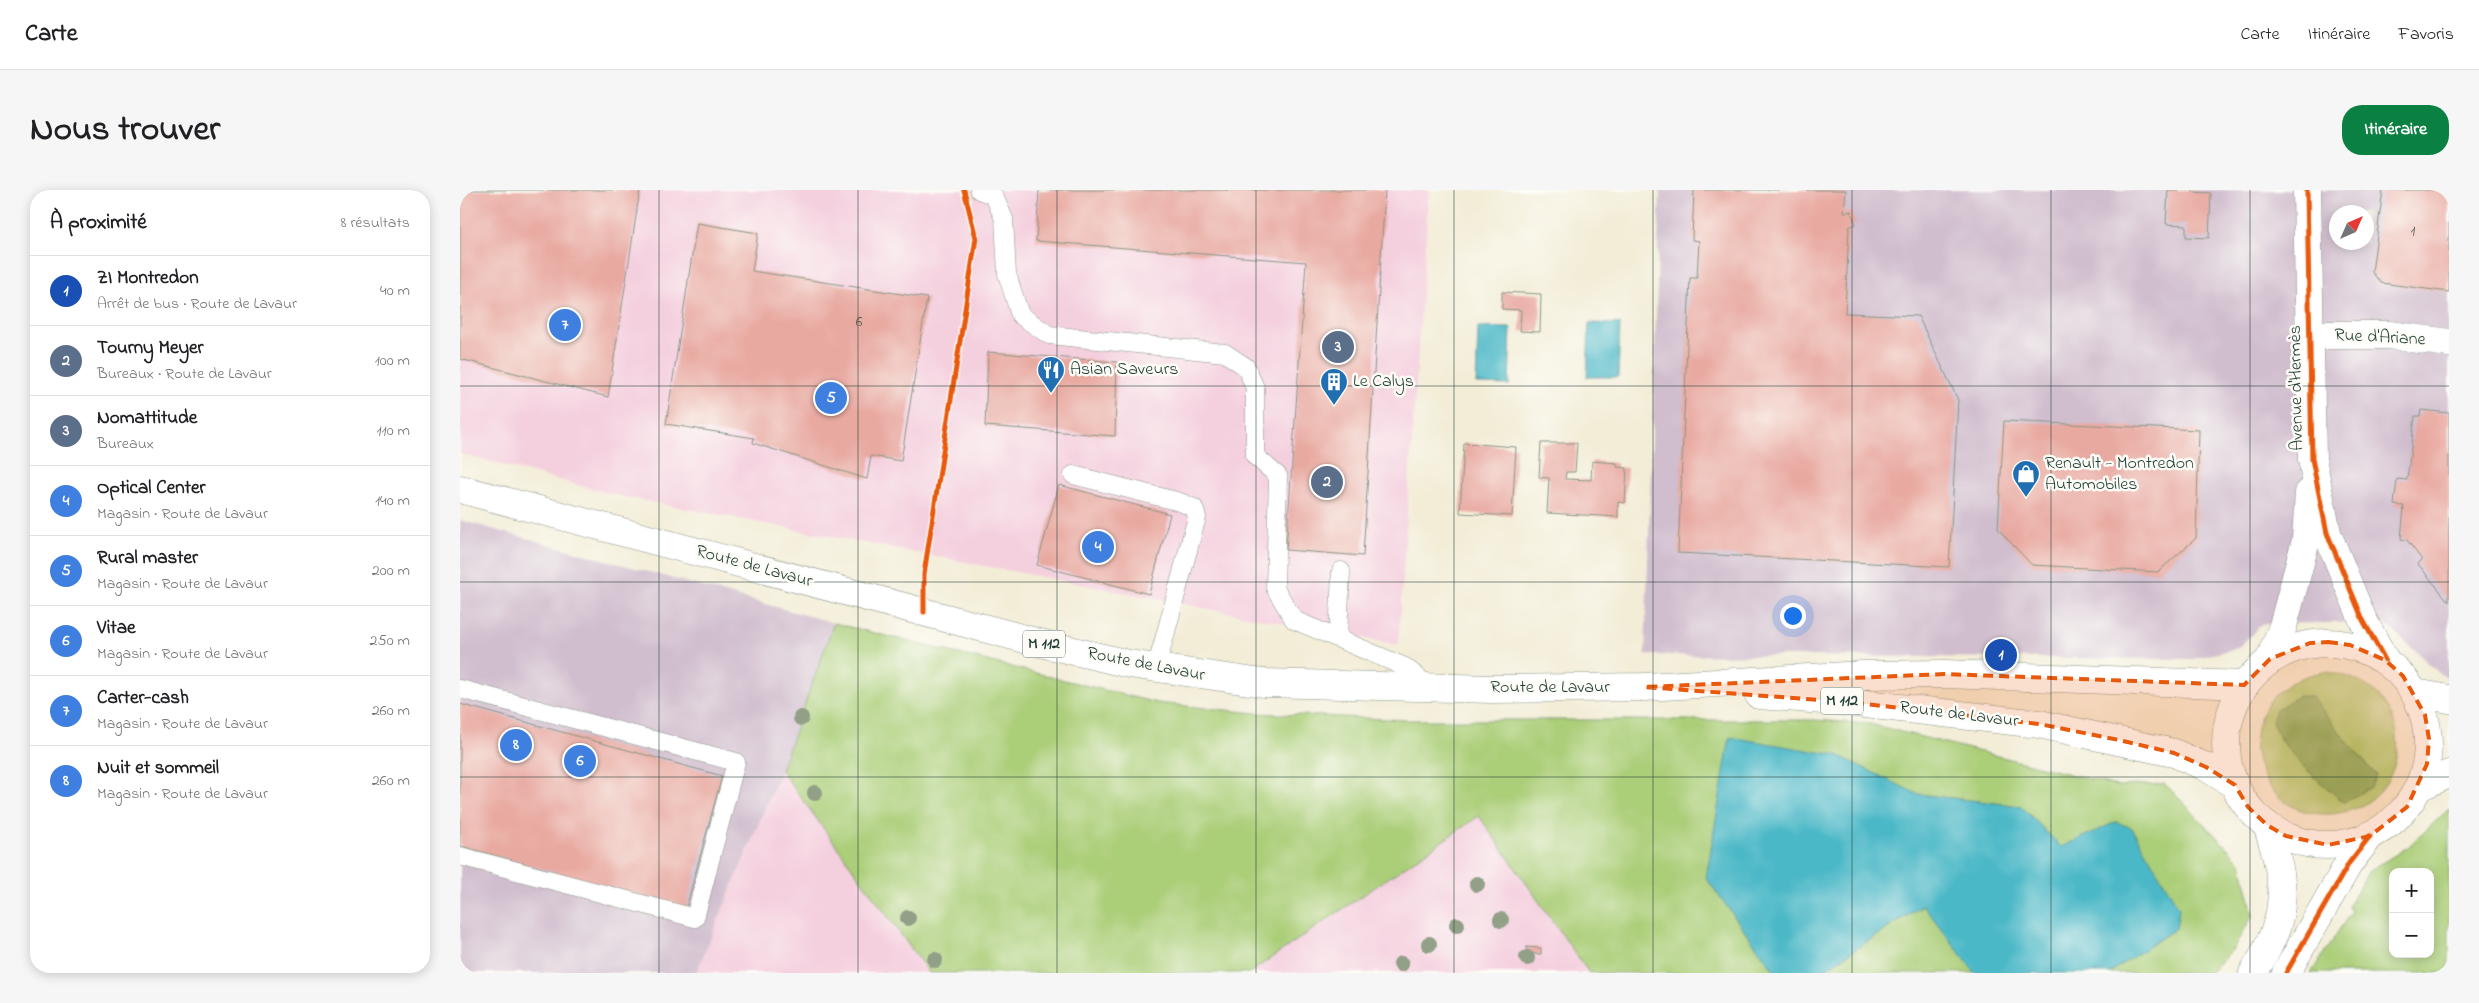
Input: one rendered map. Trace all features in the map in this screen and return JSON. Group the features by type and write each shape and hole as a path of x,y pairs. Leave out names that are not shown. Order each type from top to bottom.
{"main road":[{"name":"Avenue d'Hermès","path":"2270,659 2282,626 2306,540 2312,459 2307,190"},
{"name":"Rue d'Ariane","path":"2310,335 2389,336 2449,343"},
{"name":"Avenue d'Hermès","path":"2312,459 2327,533 2363,620 2385,660"},
{"name":"Route de Lavaur","path":"460,489 1026,640 1156,669 1263,683 1430,687 1644,687 1864,675 1944,674 2244,685"},
{"path":"2310,643 2350,644 2385,660 2403,676 2415,693 2425,715 2429,739 2426,764 2419,787 2407,807 2390,823 2370,836 2328,845 2313,844 2286,836 2267,825 2248,807 2235,785 2226,751 2229,716 2244,685 2270,659 2310,643"},
{"name":"Route de Lavaur","path":"1644,687 1848,702 2039,724 2174,753 2206,767 2235,785"},
{"path":"2415,693 2449,699"},
{"path":"2419,787 2449,774"},
{"path":"2252,973 2269,948 2280,919 2283,884 2278,857 2267,825"},
{"path":"2286,973 2349,863 2370,836"}],"lane":[{"path":"979,190 994,196 1004,219 1007,274 1020,315 1050,335 1225,353 1246,367 1256,388 1256,456 1278,476 1275,588 1294,620 1406,667 1430,687"},
{"path":"1073,475 1180,502 1194,508 1197,517 1156,669"},
{"path":"1338,638 1341,572"},
{"path":"460,689 736,762 695,918 460,856"}],"highlighted area":[{"path":"2328,642 2350,645 2385,660 2403,676 2425,715 2429,739 2427,764 2407,807 2370,836 2328,845 2286,836 2267,825 2248,807 2235,785 2206,767 2174,753 2119,740 2039,724 1848,702 1644,687 1944,674 2244,685 2270,659 2310,643"}],"shaded area":[{"path":"460,190 1429,190 1398,645 615,495 460,454"},
{"path":"1660,190 2449,190 2449,678 2440,674 2384,622 2262,624 2238,648 2192,659 1645,655"},
{"path":"460,520 834,623 781,770 696,973 460,973"},
{"path":"781,770 929,973 696,973"},
{"path":"1479,816 1589,973 1249,973"}],"green space":[{"path":"834,623 1157,703 1256,713 1408,720 1814,720 1870,724 2117,786 2165,784 2241,862 2253,915 2233,949 2210,973 2109,973 2176,928 2116,822 2061,847 2021,806 1917,794 1837,755 1706,878 1776,973 1589,973 1479,816 1249,973 929,973 781,770"},
{"path":"2324,672 2357,681 2380,698 2393,720 2397,745 2393,770 2379,792 2358,807 2329,814 2300,810 2278,796 2263,775 2256,750 2258,725 2269,702 2291,683","holes":["2279,738 2353,749 2376,775 2344,802 2312,775"]},
{"path":"2298,696 2312,697 2376,775 2371,787 2344,802 2303,766 2285,745 2272,722 2276,710"},
{"path":"2449,809 2449,973 2311,973 2351,912 2348,906 2369,871 2408,847"},
{"path":"1924,905 1975,973 1819,973"}],"water":[{"path":"1589,323 1620,324 1618,377 1587,377"},
{"path":"1478,327 1511,328 1509,385 1476,384"},
{"path":"1730,737 1837,755 1917,794 2021,806 2061,847 2116,822 2132,828 2179,908 2176,928 2109,973 1975,973 1923,905 1819,973 1776,973 1706,878"}],"building":[{"path":"460,190 640,190 608,397 460,359"},
{"name":"Le Calys","path":"1039,190 1385,190 1363,556 1286,550 1306,262 1036,241"},
{"path":"1694,190 1846,190 1844,213 1851,211 1856,224 1849,227 1845,313 1918,316 1958,400 1949,567 1678,553 1690,278 1697,278 1699,241 1692,240"},
{"path":"2168,190 2193,190 2193,192 2211,193 2209,238 2186,237 2186,225 2166,224"},
{"path":"2383,190 2449,190 2449,292 2381,283 2372,272"},
{"path":"697,223 758,233 752,271 927,298 901,461 871,456 867,479 753,443 754,438 666,424"},
{"path":"1502,292 1541,294 1540,332 1520,331 1521,310 1502,309"},
{"name":"Asian Saveurs","path":"988,352 1117,362 1115,436 985,426"},
{"path":"2421,410 2449,413 2449,602 2418,564 2422,560 2407,540 2401,539 2404,506 2394,505 2397,479 2407,480 2415,416 2420,416"},
{"path":"2004,421 2199,430 2196,538 2158,572 2032,565 1998,529"},
{"path":"1464,443 1516,447 1512,516 1460,513"},
{"path":"1541,443 1577,443 1575,472 1566,472 1565,479 1591,480 1592,461 1617,463 1617,467 1627,468 1625,503 1618,502 1618,517 1547,513 1549,478 1539,477"},
{"path":"1059,485 1170,514 1149,594 1037,565"},
{"path":"460,704 722,776 686,908 460,846"},
{"path":"1526,947 1541,948 1541,954 1528,954"}],"cycle path":[{"path":"924,612 924,574 976,238 964,190"},
{"path":"2307,190 2312,459 2327,533 2363,620 2385,660"},
{"path":"2286,973 2349,863 2370,836"}],"place":[{"name":"Carter-cash","path":"565,325"},
{"name":"Nomattitude","path":"1338,347"},
{"name":"Asian Saveurs","path":"1051,394"},
{"name":"Rural master","path":"831,398"},
{"name":"Le Calys","path":"1334,406"},
{"name":"Tourny Meyer","path":"1327,482"},
{"name":"Renault - Montredon Automobiles","path":"2026,498"},
{"name":"Optical Center","path":"1098,547"},
{"name":"ZI Montredon","path":"2001,655"},
{"name":"Nuit et sommeil","path":"516,745"},
{"name":"Vitae","path":"580,761"}]}
